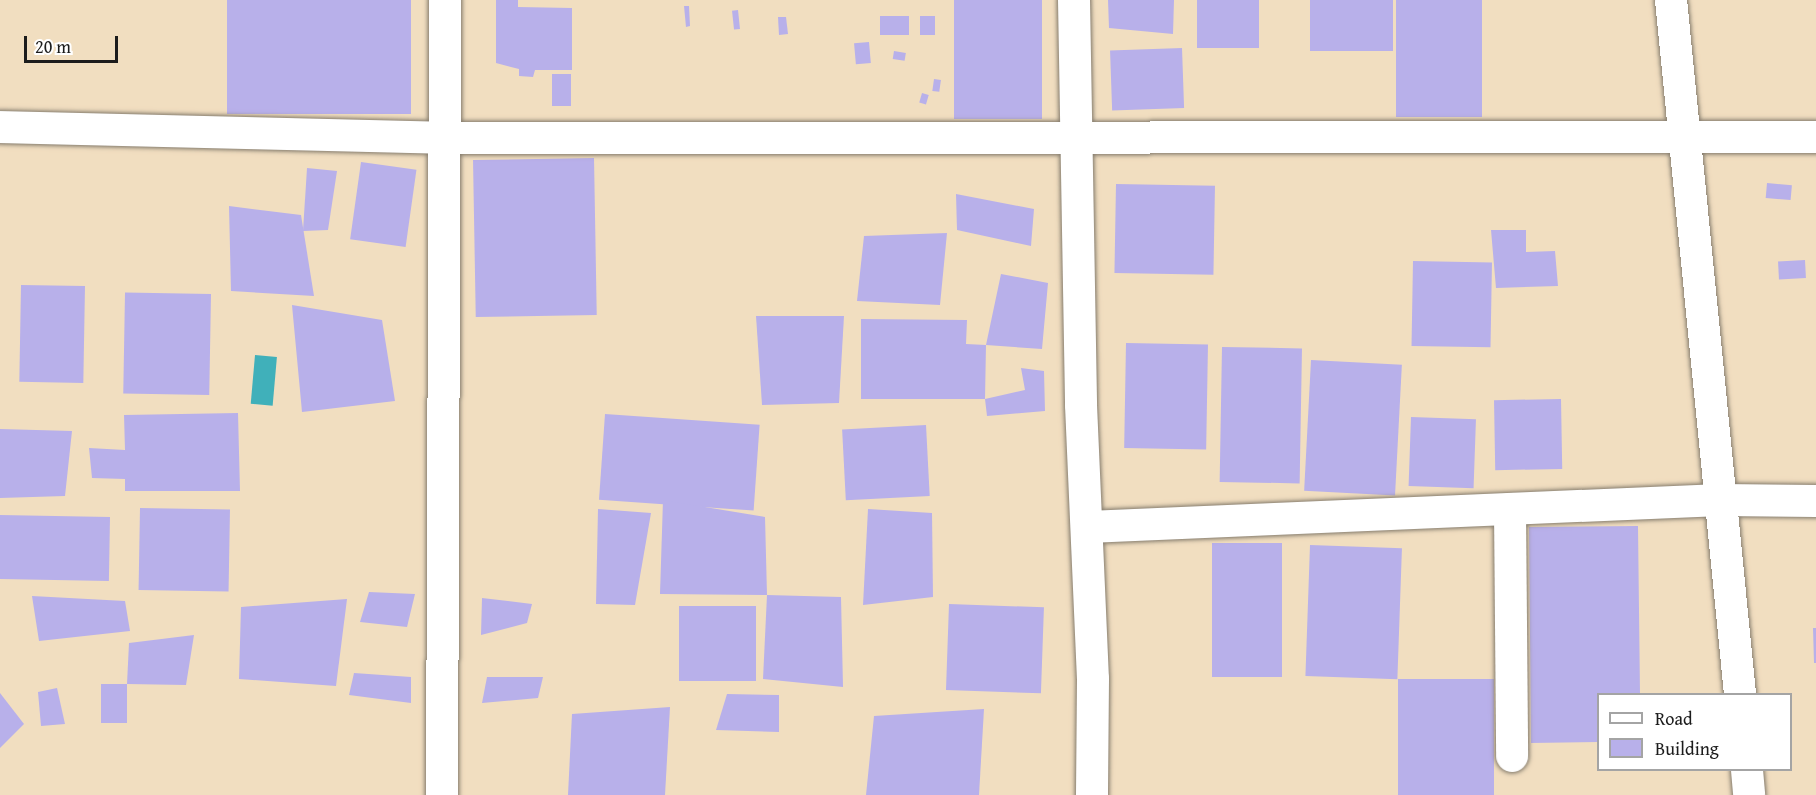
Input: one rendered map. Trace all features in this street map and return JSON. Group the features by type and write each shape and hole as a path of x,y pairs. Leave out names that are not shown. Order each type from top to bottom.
{"street":[{"path":"442,795 445,0"},
{"path":"1074,0 1081,405 1088,527 1092,795"},
{"path":"1671,0 1682,135 1740,693"},
{"path":"0,128 446,138 1682,135 1816,137"},
{"path":"1088,527 1720,500 1816,501"},
{"path":"1510,509 1512,756"},
{"path":"1747,771 1749,795"}],"water":[{"path":"255,355 277,357 273,406 251,404"}],"building":[{"path":"227,0 411,0 411,114 227,114"},
{"path":"496,0 518,0 518,7 572,8 572,70 535,70 533,77 519,76 519,69 496,63"},
{"path":"954,0 1042,0 1042,119 954,119"},
{"path":"1108,0 1174,0 1173,34 1109,28"},
{"path":"1197,0 1259,0 1259,48 1197,48"},
{"path":"1310,0 1393,0 1393,51 1310,51"},
{"path":"1396,0 1482,0 1482,117 1396,117"},
{"path":"684,6 689,6 690,26 686,27"},
{"path":"738,10 740,29 734,30 732,11"},
{"path":"880,16 909,16 909,35 880,35"},
{"path":"920,16 935,16 935,35 920,35"},
{"path":"778,17 786,17 788,34 779,35"},
{"path":"869,42 871,63 856,64 854,43"},
{"path":"1182,48 1184,108 1112,110 1110,51"},
{"path":"894,51 906,53 905,61 893,59"},
{"path":"552,74 571,74 571,106 552,106"},
{"path":"934,79 941,80 939,92 932,91"},
{"path":"922,93 929,95 926,105 919,103"},
{"path":"594,158 597,315 476,317 473,160"},
{"path":"361,162 416,170 406,247 350,239"},
{"path":"307,168 337,171 328,230 303,231"},
{"path":"1767,183 1792,185 1791,200 1766,198"},
{"path":"1116,184 1215,186 1213,275 1114,273"},
{"path":"956,194 1034,209 1031,246 957,230"},
{"path":"229,206 301,215 314,296 231,291"},
{"path":"1491,230 1526,230 1526,252 1555,251 1558,286 1496,288"},
{"path":"947,233 940,305 857,301 864,236"},
{"path":"1805,260 1806,278 1779,279 1778,261"},
{"path":"1413,261 1492,262 1491,347 1412,346"},
{"path":"1001,274 1048,283 1042,349 986,345"},
{"path":"21,285 85,286 83,383 19,382"},
{"path":"125,292 211,294 209,395 123,393"},
{"path":"292,305 382,320 395,401 302,412"},
{"path":"756,316 844,316 839,403 762,405"},
{"path":"861,319 967,320 966,344 986,345 985,399 861,399"},
{"path":"1126,343 1208,344 1206,449 1124,448"},
{"path":"1222,347 1302,348 1300,483 1220,482"},
{"path":"1311,360 1402,365 1395,496 1304,491"},
{"path":"1021,368 1044,371 1045,411 987,416 985,399 1025,390"},
{"path":"1561,399 1562,469 1495,470 1494,400"},
{"path":"238,413 240,491 125,491 125,479 92,478 89,448 125,450 124,415"},
{"path":"605,414 760,425 754,511 599,500"},
{"path":"1411,417 1476,419 1474,488 1409,486"},
{"path":"926,425 930,496 846,500 842,429"},
{"path":"0,429 72,431 65,496 0,498"},
{"path":"663,500 765,517 767,595 660,594"},
{"path":"140,508 230,510 229,592 139,590"},
{"path":"598,509 651,513 635,605 596,604"},
{"path":"868,509 932,513 933,597 863,605"},
{"path":"0,515 110,517 109,581 0,579"},
{"path":"1638,526 1640,693 1597,693 1597,742 1531,743 1529,527"},
{"path":"1212,543 1282,543 1282,677 1212,677"},
{"path":"1310,545 1402,548 1397,679 1305,676"},
{"path":"369,592 415,594 407,627 360,622"},
{"path":"767,595 841,597 843,687 763,679"},
{"path":"32,596 125,601 130,631 39,641"},
{"path":"482,598 532,604 527,623 481,635"},
{"path":"347,599 336,686 239,679 241,607"},
{"path":"949,604 1044,607 1041,693 946,690"},
{"path":"679,606 756,606 756,681 679,681"},
{"path":"1813,628 1816,628 1816,663 1814,663"},
{"path":"194,635 186,685 127,684 129,643"},
{"path":"354,673 411,677 411,703 349,695"},
{"path":"487,677 543,677 538,698 482,703"},
{"path":"1398,679 1494,679 1494,795 1398,795"},
{"path":"101,684 127,684 127,723 101,723"},
{"path":"57,688 65,724 41,726 38,692"},
{"path":"0,693 24,724 0,748"},
{"path":"727,694 779,695 779,732 716,730"},
{"path":"670,707 665,795 568,795 572,714"},
{"path":"984,709 979,795 866,795 874,716"}]}
